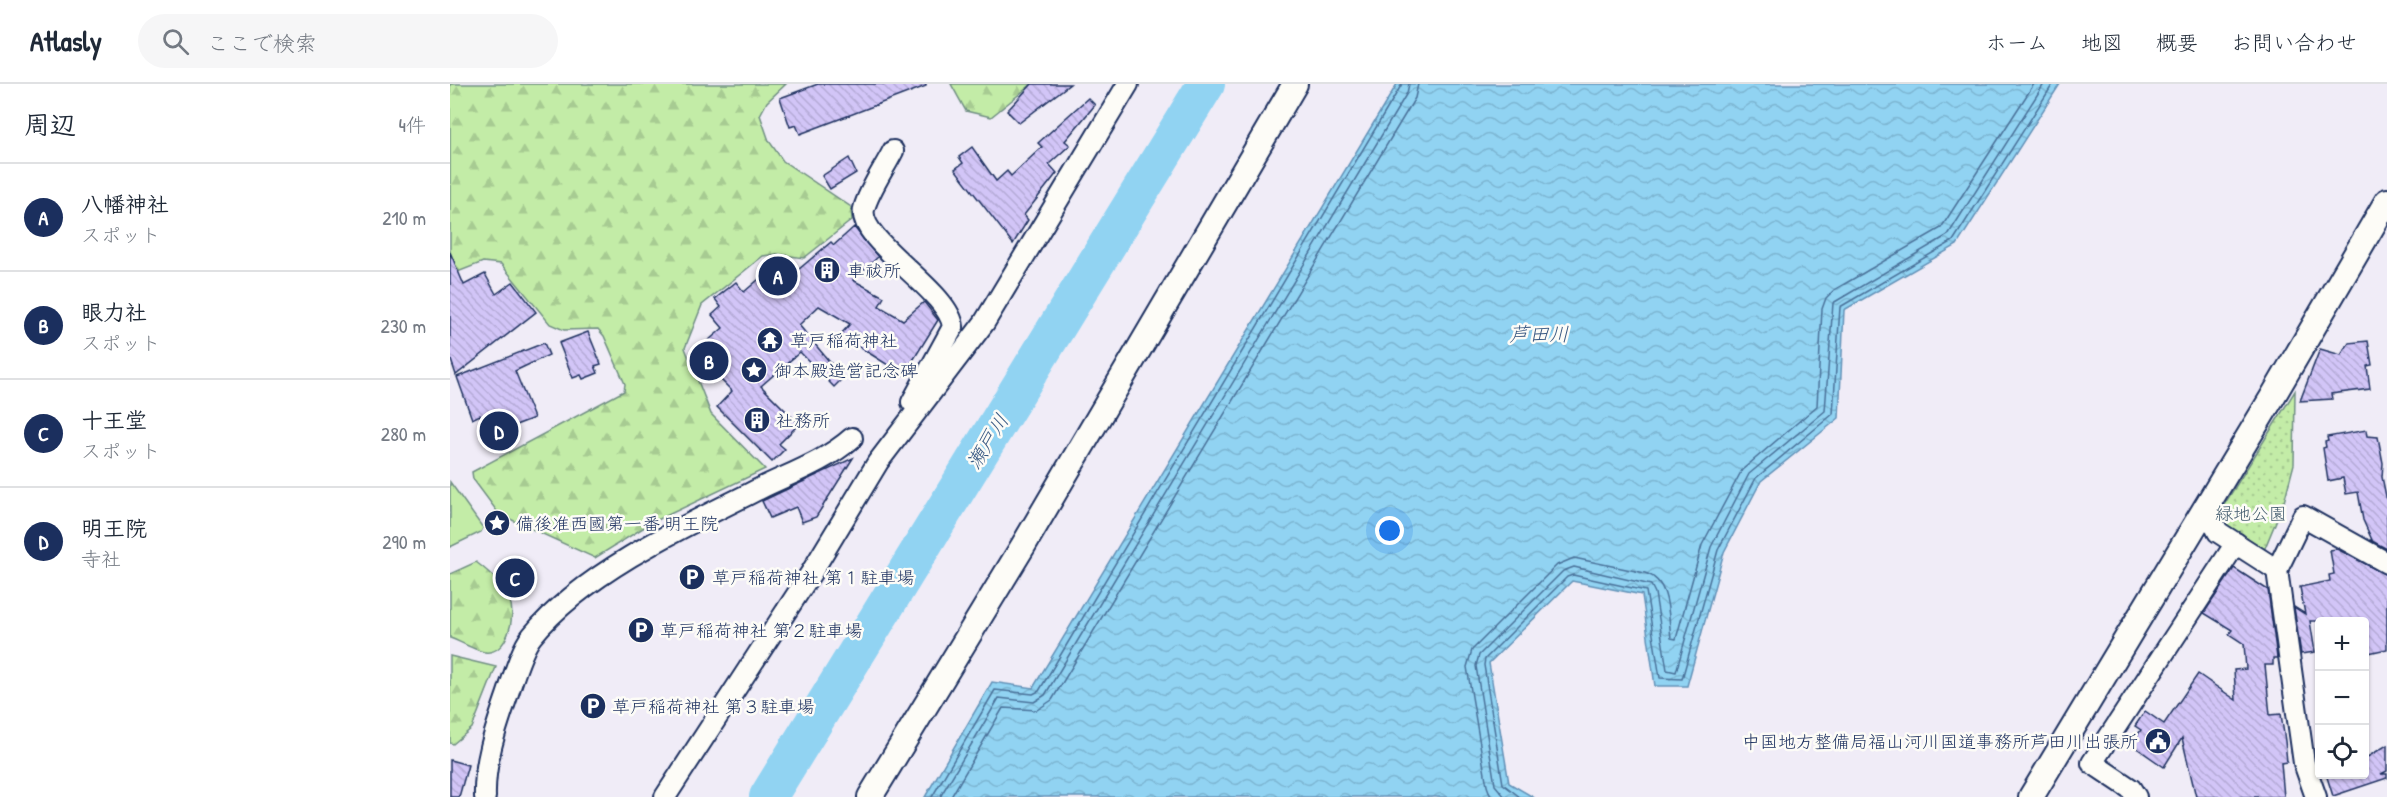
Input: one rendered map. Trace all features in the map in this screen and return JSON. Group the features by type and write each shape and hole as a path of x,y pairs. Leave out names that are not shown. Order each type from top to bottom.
{"street":[{"path":"665,797 811,573 878,462 984,323 1128,84"},
{"path":"870,797 1042,515 1295,84"},
{"path":"893,151 864,210 867,224 892,254 948,310 953,327 908,408 905,427"},
{"path":"2031,797 2387,201"},
{"path":"485,797 485,779 495,732 530,638 566,600 598,577 704,516 831,455 852,438"},
{"path":"2206,507 2218,532 2277,570"},
{"path":"2316,797 2304,763 2277,570 2303,516 2387,563"},
{"path":"2131,794 2092,763 2236,543"}],"green space":[{"path":"450,84 786,84 767,102 760,115 769,141 783,161 851,207 852,220 804,258 777,254 763,256 702,305 685,348 711,414 765,469 651,523 595,558 499,514 473,479 472,472 624,391 625,384 604,336 598,329 564,330 550,324 501,264 483,262 450,275"},
{"path":"951,84 1032,84 991,117 966,111"},
{"name":"緑地公園","path":"2295,391 2294,464 2284,502 2262,555 2214,521"},
{"path":"450,482 483,528 481,532 450,547"},
{"path":"476,562 500,584 508,595 512,608 508,634 499,648 493,651 482,652 450,638 450,574"},
{"path":"450,656 496,667 472,728 453,744 450,743"}],"water":[{"name":"芦田川","path":"1397,84 2060,84 1957,245 1844,310 1839,418 1761,481 1724,552 1687,686 1655,686 1642,595 1572,581 1489,663 1509,783 1533,797 925,797 992,682 1033,688"}],"building":[{"path":"818,84 926,84 926,86 800,134 796,125 790,127 780,98"},
{"path":"1032,84 1070,84 1019,123 1007,111"},
{"path":"1088,98 1095,105 1065,141 1070,145 1049,164 1057,173 1024,215 1028,220 1013,244 955,169 963,163 959,157 972,147 996,181 1007,171 1011,176 1042,147 1038,143"},
{"path":"849,158 856,173 830,189 822,176"},
{"path":"854,227 878,257 853,280 884,297 879,306 903,320 924,302 938,320 904,375 840,335 850,324 819,306 799,325 843,378 834,387 800,352 761,386 799,424 779,444 785,449 772,462 717,407 732,391 707,366 702,346 723,328 712,315 721,307 715,299 736,282 744,292 780,261 792,275 831,242 834,245"},
{"path":"450,252 464,285 485,274 496,294 513,282 536,312 456,375 450,357"},
{"path":"588,332 601,364 595,366 598,373 583,379 581,375 573,378 559,343"},
{"path":"2368,341 2372,365 2367,366 2370,389 2331,394 2332,399 2300,401 2320,349 2341,355 2349,343"},
{"path":"544,343 549,355 515,371 534,418 487,436 480,415 472,419 457,377"},
{"path":"2366,430 2367,436 2378,437 2383,463 2382,477 2387,501 2387,549 2370,540 2372,540 2363,520 2358,492 2346,494 2343,478 2328,481 2323,448 2326,447 2327,437"},
{"path":"853,458 816,517 802,522 796,507 770,518 762,501"},
{"path":"2337,549 2387,575 2387,649 2369,653 2369,617 2315,617 2315,621 2310,621 2315,652 2301,654 2294,607 2305,614 2300,587 2330,581 2329,575 2334,574 2330,550"},
{"path":"515,563 530,580 515,594 499,577"},
{"path":"2234,568 2268,590 2277,658 2273,658 2273,665 2265,665 2270,715 2281,714 2285,741 2287,762 2281,763 2284,797 2196,797 2182,738 2164,767 2131,744 2141,730 2135,726 2145,711 2164,724 2198,674 2236,700 2234,670 2246,669 2244,644 2229,634 2232,630 2204,613"},
{"path":"2387,745 2387,771 2381,774 2387,774 2387,778 2333,796 2328,779 2369,779 2369,756"},
{"path":"450,760 468,765 459,797 450,797"}],"waterway":[{"name":"瀬戸川","path":"768,797 1206,84"}],"place":[{"name":"車祓所","path":"827,270"},
{"name":"八幡神社","path":"778,276"},
{"name":"草戸稲荷神社","path":"770,340"},
{"name":"眼力社","path":"709,361"},
{"name":"御本殿造営記念碑","path":"754,370"},
{"name":"社務所","path":"757,420"},
{"name":"明王院","path":"499,431"},
{"name":"備後准西國第一番 明王院","path":"497,523"},
{"name":"草戸稲荷神社 第１駐車場","path":"692,577"},
{"name":"十王堂","path":"515,578"},
{"name":"草戸稲荷神社 第２駐車場","path":"641,630"},
{"name":"草戸稲荷神社 第３駐車場","path":"593,706"},
{"name":"中国地方整備局福山河川国道事務所芦田川出張所","path":"2158,741"}]}
